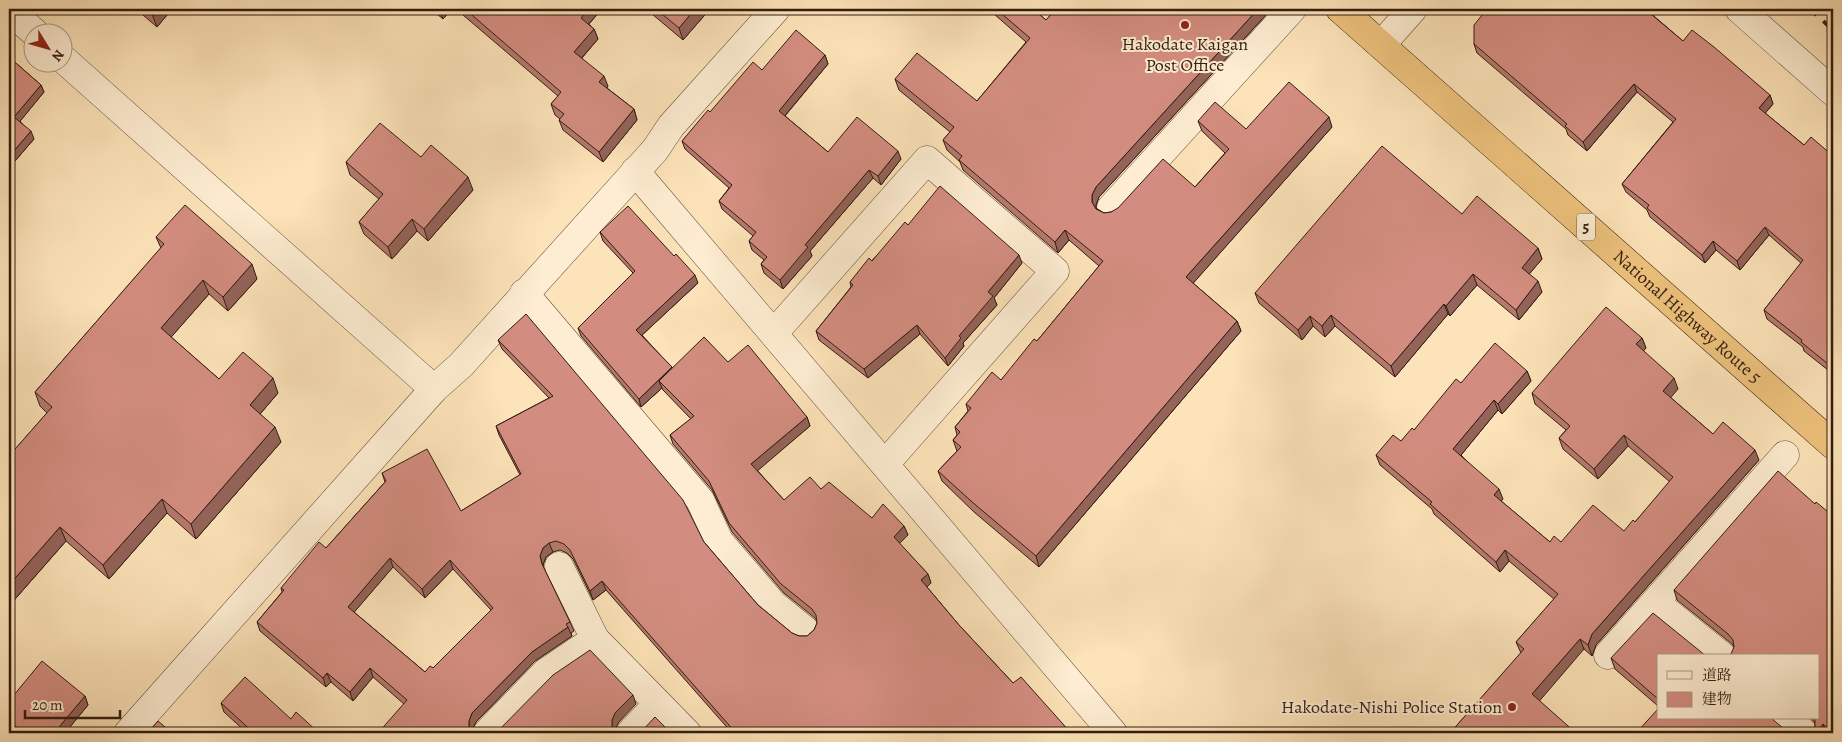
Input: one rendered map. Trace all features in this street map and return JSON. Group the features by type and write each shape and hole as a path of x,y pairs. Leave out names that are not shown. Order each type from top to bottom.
{"highway":[{"name":"National Highway Route 5","path":"1340,9 1833,445"}],"street":[{"path":"128,733 434,389 461,365 655,150 671,126 776,9"},
{"path":"1111,208 1292,9"},
{"path":"1381,46 1413,9"},
{"path":"1739,9 1833,92"},
{"path":"9,10 23,22"},
{"path":"72,67 434,389"},
{"path":"774,333 927,160 1055,271 884,464"},
{"path":"636,171 1113,733"},
{"path":"524,293 700,500 718,541 773,604 805,630"},
{"path":"1608,655 1785,455"},
{"path":"559,566 595,639 657,705 687,733"},
{"path":"1656,602 1720,654"},
{"path":"487,733 546,672 595,639"},
{"path":"630,733 657,705"},
{"path":"1788,720 1804,733"}],"building":[{"path":"146,9 157,9 152,14"},
{"path":"465,9 589,9 581,18 594,29 574,52 604,76 599,82 634,109 599,152 559,120 564,114 551,104 561,92"},
{"path":"656,9 695,9 679,28"},
{"path":"996,9 1033,9 1046,20 1056,9 1258,9 1096,187 1092,195 1092,202 1096,209 1104,213 1118,208 1163,159 1195,187 1229,149 1198,121 1215,102 1246,129 1289,82 1329,117 1186,277 1237,321 1036,556 938,471 961,447 953,440 960,432 955,427 971,408 966,404 992,372 1001,380 1034,339 1037,341 1103,261 1065,230 1055,242 959,160 962,156 943,140 954,127 895,79 917,53 977,101 1030,38"},
{"path":"1487,9 1645,9 1683,41 1692,30 1714,47 1770,95 1759,108 1804,145 1811,137 1833,156 1833,368 1764,310 1803,260 1765,227 1737,261 1713,241 1702,255 1647,208 1649,205 1622,184 1676,119 1634,84 1583,142 1565,126 1567,124 1474,44 1474,25"},
{"path":"796,30 825,55 779,111 828,152 857,117 898,151 878,176 869,170 805,245 808,247 780,280 761,264 767,257 749,241 756,232 719,201 732,185 682,141 753,62 762,70"},
{"path":"9,57 22,68 22,72 26,72 41,85 14,117 31,131 12,153 9,150"},
{"path":"380,123 421,157 431,145 468,177 424,229 412,219 388,247 359,222 383,194 346,162"},
{"path":"1382,146 1462,214 1477,196 1538,248 1522,268 1538,281 1516,310 1473,274 1446,306 1444,304 1391,366 1331,315 1322,326 1310,316 1298,330 1255,293"},
{"path":"940,186 1019,255 988,292 993,296 959,336 961,338 945,358 917,325 864,369 816,331 853,285 850,282 869,258 872,261 905,222 908,225"},
{"path":"185,205 252,264 223,297 203,280 161,328 219,379 243,352 273,378 250,405 275,427 191,524 162,499 103,565 60,527 9,585 9,456 52,407 35,392 164,244 156,237"},
{"path":"628,206 674,256 676,254 695,275 636,330 672,367 639,399 578,328 635,271 600,232"},
{"path":"1606,307 1642,338 1636,344 1674,378 1663,391 1713,434 1723,422 1755,450 1592,634 1588,645 1580,639 1532,694 1576,733 1450,733 1524,649 1516,642 1558,594 1505,550 1496,562 1430,504 1432,502 1376,455 1393,435 1401,441 1412,428 1414,430 1456,379 1461,383 1495,343 1527,371 1498,404 1494,400 1453,449 1499,489 1494,495 1550,542 1554,536 1561,542 1593,505 1624,531 1633,520 1635,522 1673,477 1624,435 1594,469 1559,438 1570,426 1532,393"},
{"path":"526,314 683,500 704,542 758,605 792,633 799,636 807,636 814,630 817,623 816,615 812,609 781,584 729,523 709,481 670,435 694,416 659,381 704,337 728,362 748,345 807,417 751,464 784,500 810,477 821,489 829,482 872,518 883,504 904,526 894,537 928,574 921,580 959,625 1013,683 1021,677 1071,733 759,733 754,729 750,733 736,733 602,581 590,591 570,550 564,544 556,541 549,543 543,548 540,556 570,622 566,624 568,627 532,652 472,713 469,728 472,733 378,733 407,700 370,668 350,692 327,673 323,678 257,622 284,590 281,588 319,542 326,548 386,481 382,473 427,449 461,511 521,474 496,426 553,396 498,340","holes":["390,558 422,589 450,560 493,608 433,668 430,666 425,672 348,607"]},
{"path":"1778,471 1815,504 1816,502 1833,516 1833,733 1823,724 1816,733 1811,733 1815,726 1815,720 1820,720 1820,654 1731,654 1734,647 1733,640 1728,634 1674,590"},
{"path":"1653,613 1704,654 1657,654 1657,698 1611,658"},
{"path":"590,650 633,695 615,713 612,720 612,728 615,733 496,733 553,675"},
{"path":"42,661 85,696 54,733 24,733 9,721 9,701"},
{"path":"245,677 291,719 296,712 319,733 254,733 221,703"},
{"path":"1657,710 1657,720 1773,720 1789,733 1636,733"},
{"path":"655,717 671,733 640,733"},
{"path":"158,721 172,733 148,733"}],"railway":[{"path":"1810,9 1833,30"}],"place":[{"name":"Hakodate Kaigan Post Office","path":"1185,25"},
{"name":"Hakodate-Nishi Police Station","path":"1512,707"}]}
